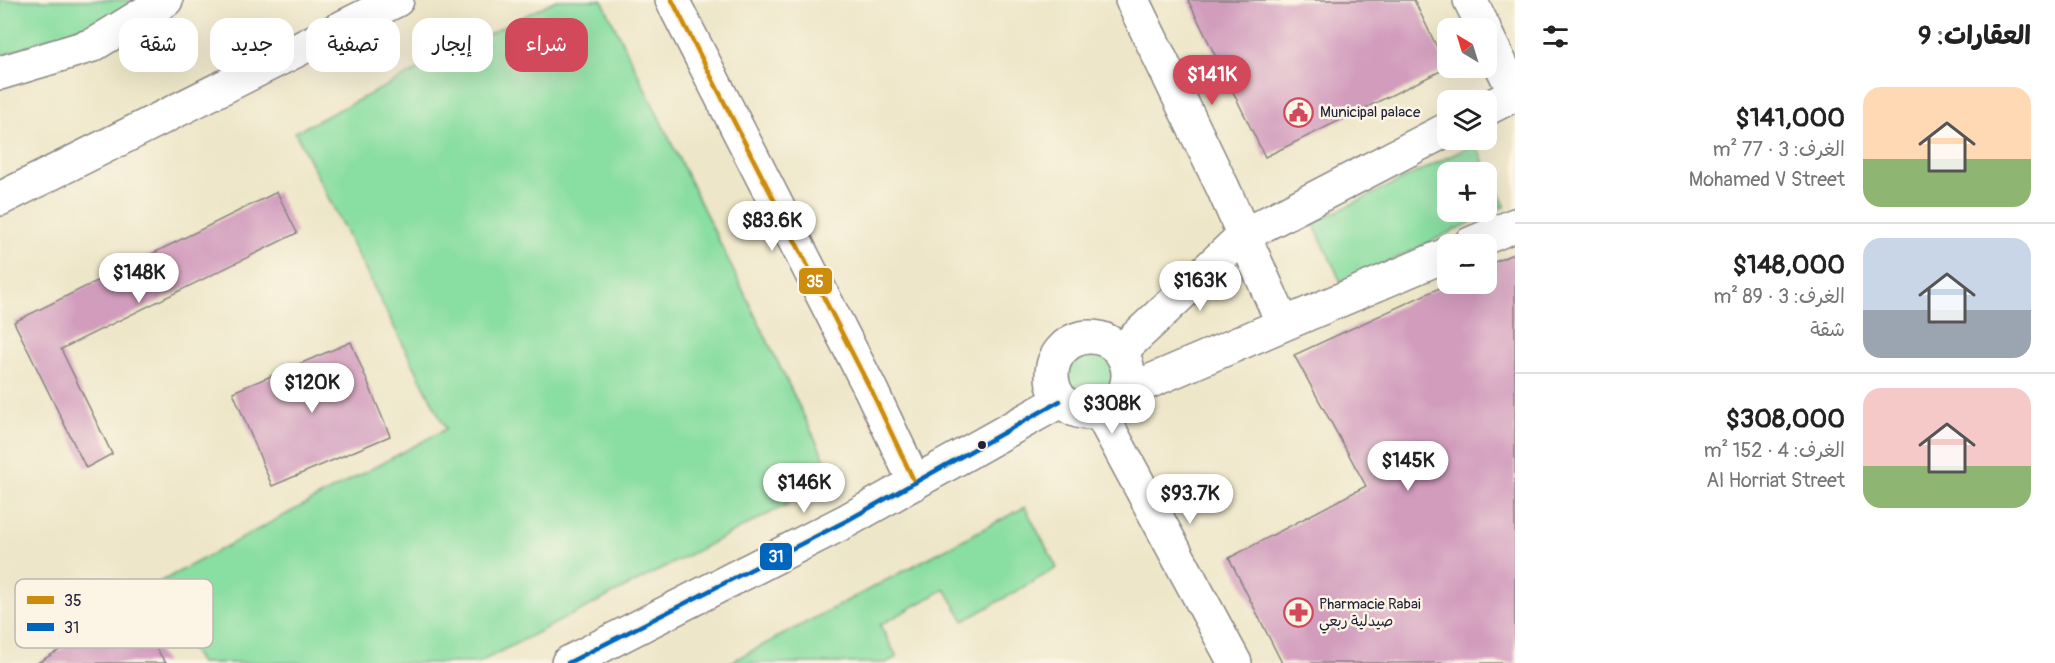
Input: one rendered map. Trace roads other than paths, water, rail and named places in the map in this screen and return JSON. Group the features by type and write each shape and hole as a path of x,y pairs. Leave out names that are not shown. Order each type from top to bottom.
{"street":[{"path":"0,73 93,45 166,0"},
{"path":"0,199 397,0"},
{"path":"672,0 871,390 915,483"},
{"path":"1132,0 1244,235 1283,324"},
{"path":"1470,0 1479,18"},
{"path":"1497,57 1515,94 1497,103"},
{"path":"1121,351 1244,235 1437,135"},
{"path":"1494,234 1515,225"},
{"path":"1113,402 1128,371 1121,351 1112,343 1101,338 1077,338 1059,353 1052,376 1060,401 1078,412 1113,402 1283,324 1437,259"},
{"path":"567,663 848,520 1060,401"},
{"path":"1113,402 1234,663"}],"place":[{"name":"Municipal palace","path":"1299,112"},
{"name":"Pharmacie Rabai صيدلية ربعي","path":"1298,613"}]}
